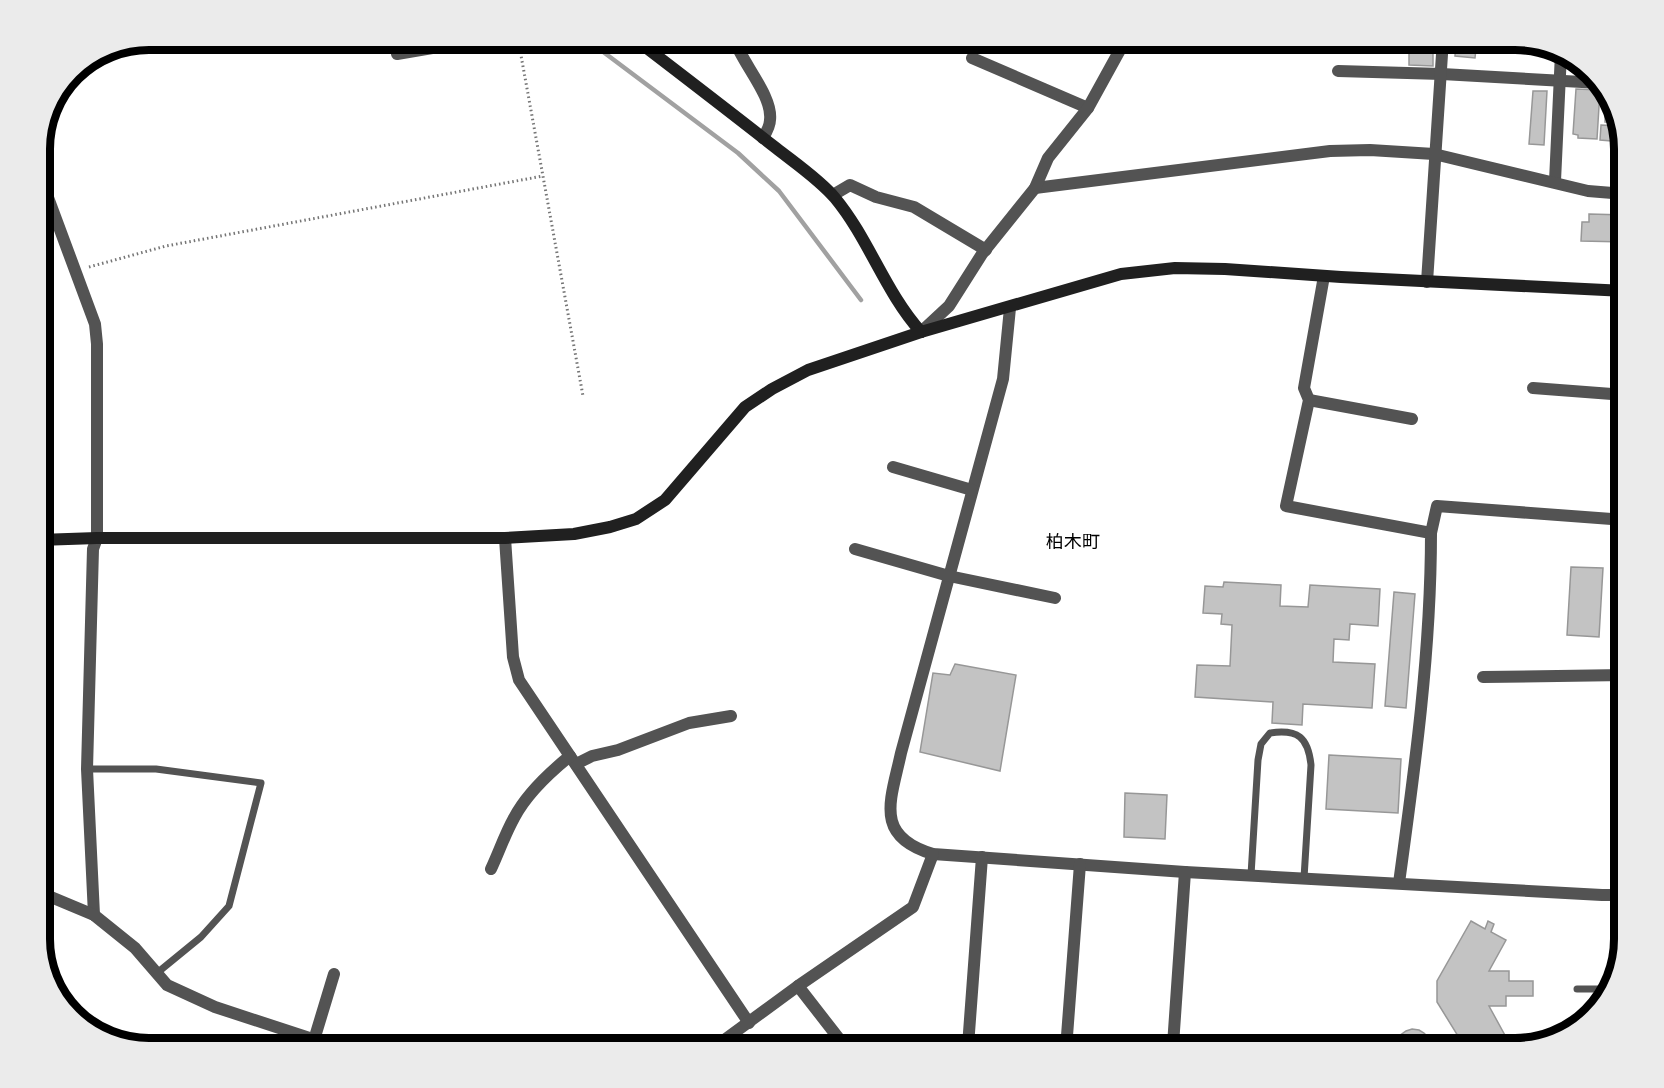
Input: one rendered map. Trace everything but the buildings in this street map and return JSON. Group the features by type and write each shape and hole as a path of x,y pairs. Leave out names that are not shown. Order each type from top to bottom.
{"street":[{"path":"397,54 420,50"},
{"path":"649,50 833,195 855,226 904,313 921,332"},
{"path":"737,50 766,98 770,121 763,138"},
{"path":"921,332 948,306 986,250 1035,188 1048,158 1088,108 1120,50"},
{"path":"1427,282 1443,50"},
{"path":"972,58 1088,108"},
{"path":"1555,182 1561,61"},
{"path":"1338,71 1589,82"},
{"path":"1035,188 1330,151 1370,150 1434,154 1588,191 1614,193"},
{"path":"833,195 850,185 876,197 914,207 986,250"},
{"path":"50,212 75,270 95,324 96,334 97,538 93,549 87,769 94,915"},
{"path":"50,540 505,538 574,534 610,527 636,519 665,500 745,407 772,389 808,370 921,332 1121,274 1175,268 1225,269 1427,282 1614,290"},
{"path":"1324,276 1304,388 1309,400 1286,506 1431,533"},
{"path":"1010,308 1003,379 901,753 889,811 894,831 915,849 933,854 1185,872 1614,895"},
{"path":"1533,388 1614,394"},
{"path":"1309,400 1412,419"},
{"path":"893,467 972,490"},
{"path":"1399,884 1419,732 1431,588 1431,533 1437,506 1614,519"},
{"path":"505,538 513,657 519,680 749,1023"},
{"path":"855,549 949,576 1055,598"},
{"path":"1483,677 1614,675"},
{"path":"491,869 515,816 537,786 573,760 618,750 689,723 731,716"},
{"path":"726,1039 798,986 913,907 933,854"},
{"path":"968,1039 981,857"},
{"path":"1067,1039 1080,864"},
{"path":"1173,1039 1185,872"},
{"path":"50,897 94,915 135,948 167,985 215,1007 303,1039"},
{"path":"312,1039 334,974"},
{"path":"798,986 840,1039"}],"lane":[{"path":"1251,875 1261,744 1270,733 1283,731 1296,734 1305,741 1311,765 1304,878"},
{"path":"87,769 156,769 261,783 229,906 201,937 157,973"},
{"path":"1577,988 1601,989"}],"path":[{"path":"520,50 583,396"},
{"path":"75,270 166,246 543,176"}],"waterway":[{"path":"601,50 738,153 779,191 861,300"}],"district":[{"name":"柏木町","path":"1073,541"}]}
